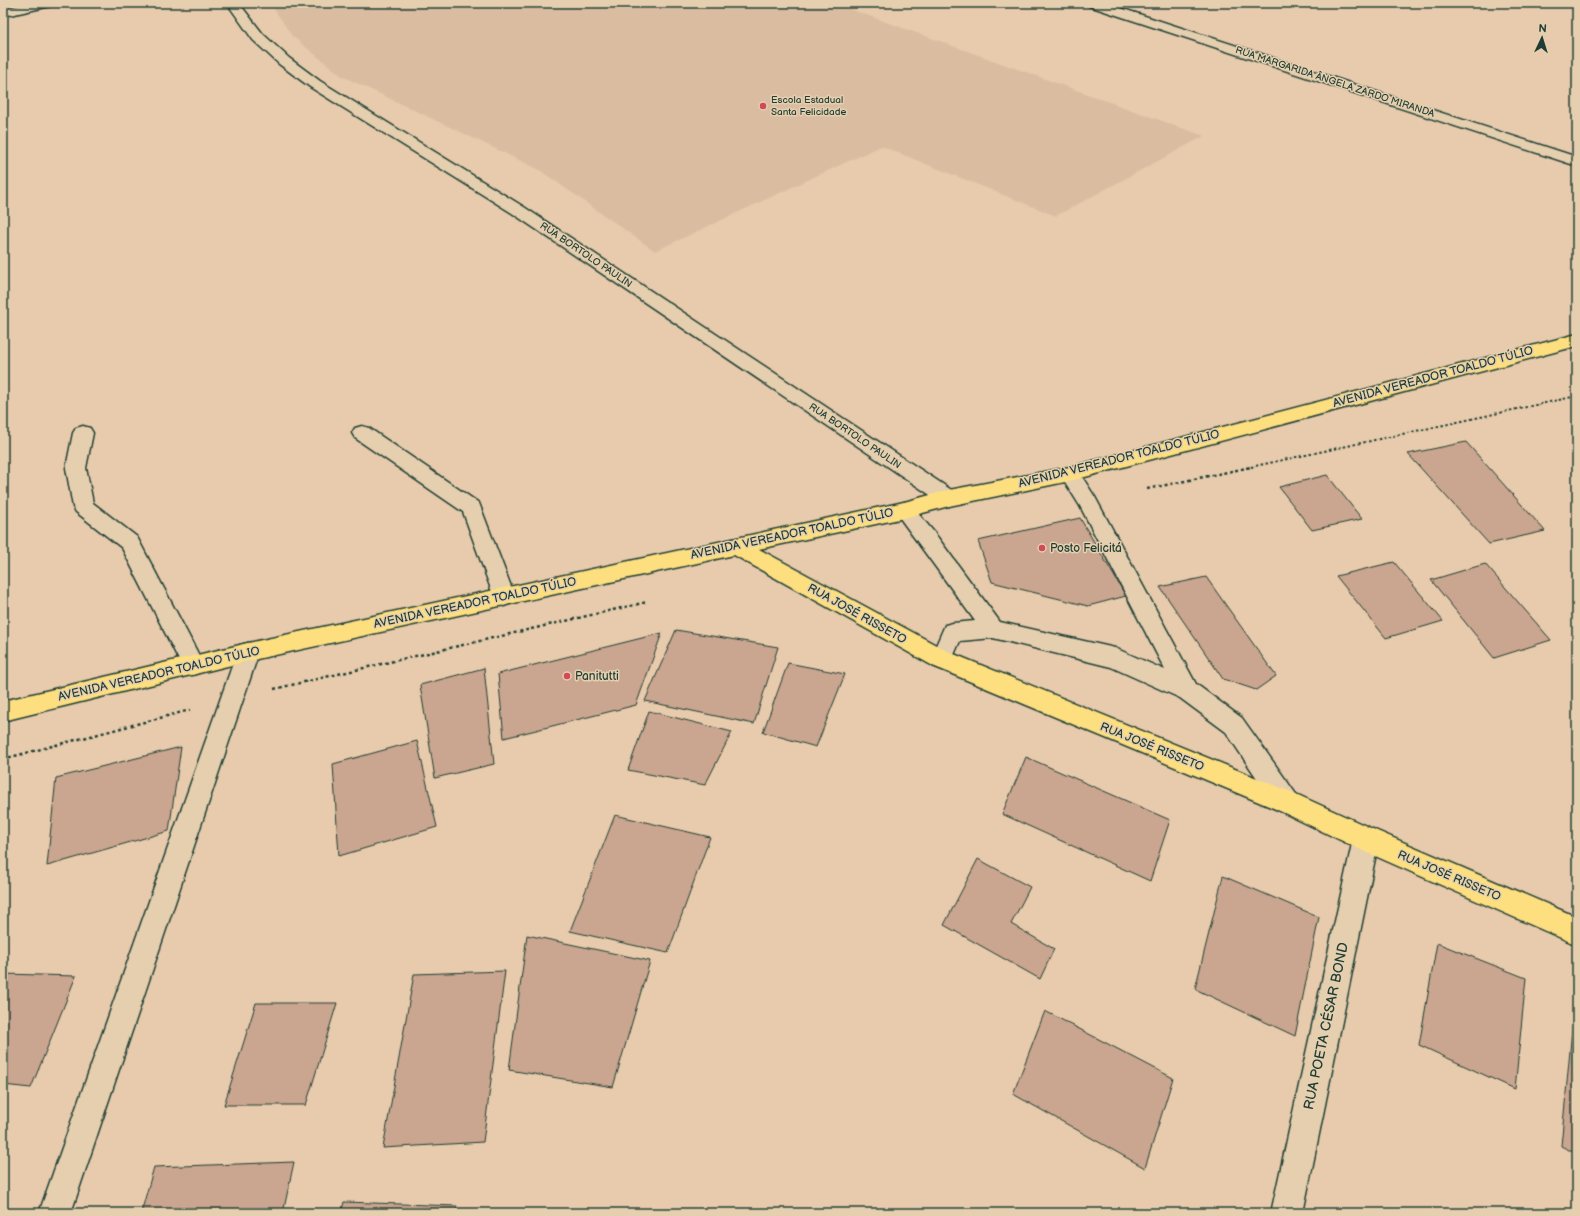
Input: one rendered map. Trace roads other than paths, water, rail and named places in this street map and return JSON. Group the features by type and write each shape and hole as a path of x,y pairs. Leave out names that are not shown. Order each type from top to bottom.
{"main road":[{"name":"AVENIDA VEREADOR TOALDO TÚLIO","path":"3,711 248,652 904,510 948,498 1070,474 1577,340"},
{"name":"RUA JOSÉ RISSETO","path":"735,546 940,659 1287,802 1366,840 1577,931"}],"street":[{"path":"10,11 47,3"},
{"name":"RUA BORTOLO PAULIN","path":"233,3 258,37 284,61 315,84 518,210 948,498"},
{"name":"RUA MARGARIDA ÂNGELA ZARDO MIRANDA","path":"1093,3 1577,162"},
{"path":"83,433 76,468 83,507 130,543 193,665"},
{"path":"362,433 472,508 504,596"},
{"path":"1070,474 1088,502 1188,691"},
{"path":"904,510 926,537 993,629"},
{"path":"940,659 953,632 993,629 1115,658 1188,691 1234,726 1287,802"},
{"path":"55,1213 248,652"},
{"name":"RUA POETA CÉSAR BOND","path":"1287,1213 1366,840"}],"place":[{"name":"Escola Estadual Santa Felicidade","path":"763,106"},
{"name":"Posto Felicitá","path":"1042,548"},
{"name":"Panitutti","path":"567,676"}]}
